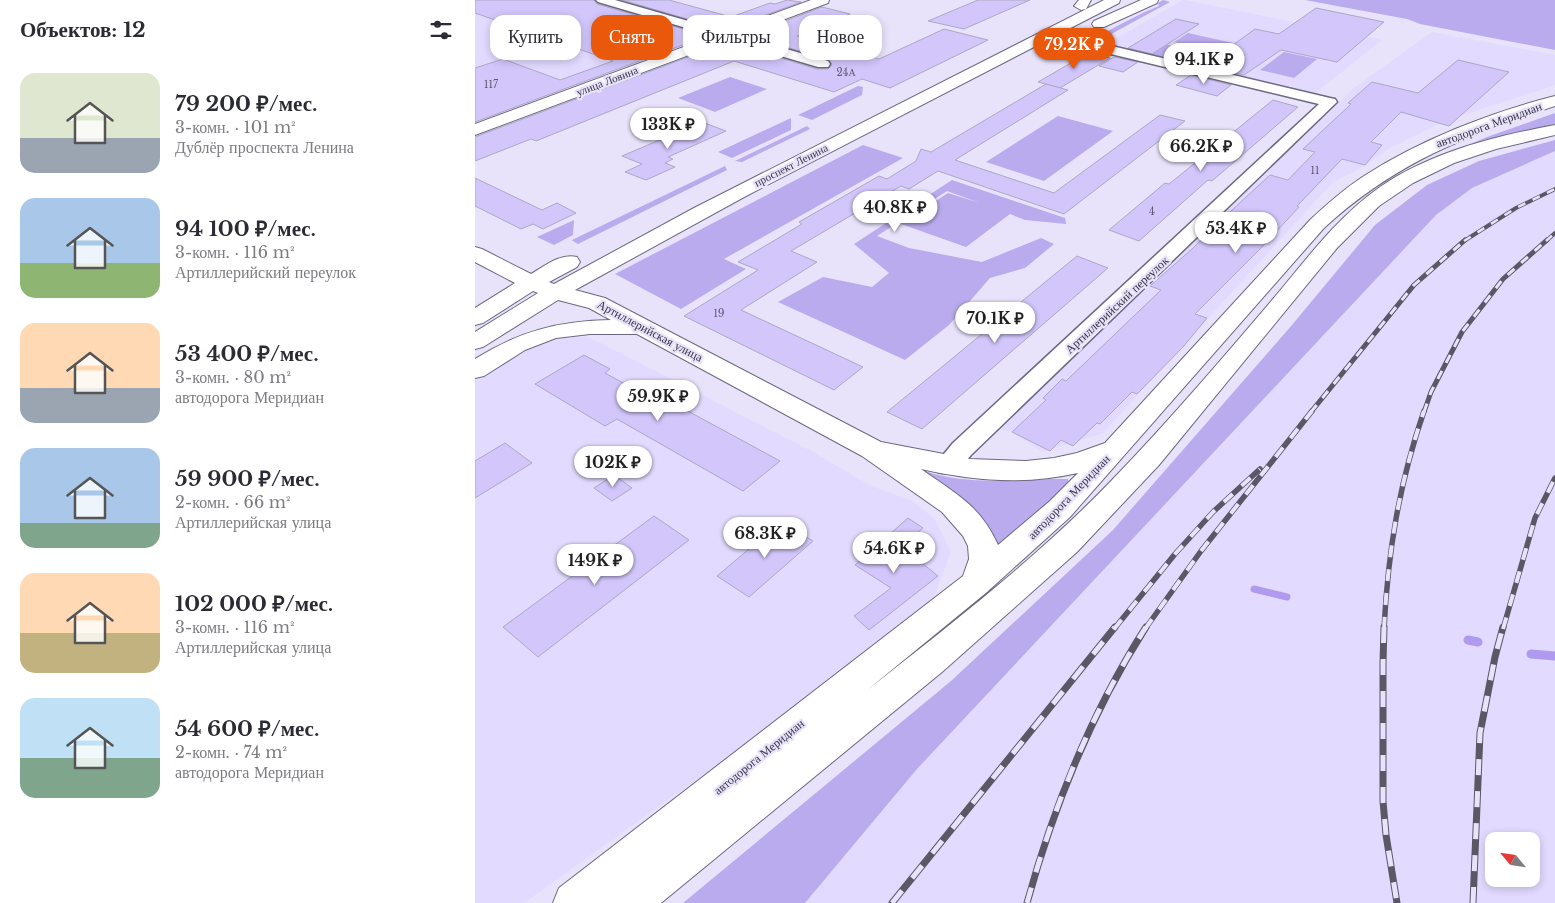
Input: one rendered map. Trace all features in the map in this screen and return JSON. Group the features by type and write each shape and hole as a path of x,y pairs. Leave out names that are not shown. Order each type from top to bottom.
{"main road":[{"name":"улица Ловина","path":"783,15 823,0"},
{"name":"проспект Ленина","path":"475,342 553,292 692,216 1115,0"},
{"path":"1053,49 1109,19 1152,0"},
{"name":"проспект Ленина","path":"475,318 532,282 601,245 1086,2"},
{"name":"улица Ловина","path":"475,130 683,52"},
{"name":"автодорога Меридиан","path":"574,903 976,584 1060,509 1331,209 1362,185 1399,162 1446,139 1483,124 1555,101"},
{"path":"848,136 930,112"},
{"name":"автодорога Меридиан","path":"629,903 979,621 1067,542 1130,478 1363,210 1386,191 1421,171 1452,158 1508,140 1555,130"},
{"name":"Артиллерийская улица","path":"475,253 553,292 597,303 873,449 952,504 976,530 984,553 976,584"},
{"path":"475,370 519,343 548,332 595,326 643,328"},
{"name":"Артиллерийская улица","path":"873,449 947,466 1009,472 1054,469 1094,459 1117,448"}],"street":[{"path":"602,0 683,24"},
{"name":"Артиллерийский переулок","path":"947,466 1330,102 1070,40"},
{"path":"789,54 823,64"}],"shaded area":[{"path":"475,0 586,0 634,15 591,15 591,60 644,60 475,124"},
{"path":"1163,0 1170,2 1093,44 1084,40 1101,35 1159,6 1158,3"},
{"path":"1183,0 1382,40 1314,94 1290,88 1291,86 1270,85 1105,45"},
{"path":"1305,0 1555,0 1555,50 1420,24 1407,19"},
{"path":"673,27 683,30 683,45 673,49"},
{"path":"1432,32 1555,55 1555,85 1445,121 1388,149 1365,166 1333,182 1103,433 1043,452 1012,432 998,429 1354,88"},
{"path":"1188,33 1233,43 1218,53 1174,42"},
{"path":"1161,43 1204,54 1211,59 1197,63 1176,62 1140,51"},
{"path":"1284,52 1317,59 1294,78 1260,70"},
{"path":"730,77 767,89 715,112 678,98"},
{"path":"858,86 863,87 862,95 812,120 798,115"},
{"path":"1555,113 1555,124 1493,139 1428,162 1487,137"},
{"path":"1058,116 1113,131 1044,181 986,162"},
{"path":"791,118 791,130 732,158 718,152"},
{"path":"807,126 810,129 742,162 735,161"},
{"path":"1555,140 1555,151 1472,188 1436,215 917,769 805,903 683,903 951,681 1113,530 1292,325 1375,225 1427,185 1479,161"},
{"path":"863,145 903,158 724,259 746,269 681,309 615,274"},
{"path":"1555,151 1555,903 805,903 917,769 1436,215 1472,188"},
{"path":"725,166 727,170 578,244 572,240"},
{"path":"952,180 1065,218 1066,224 1025,220 1010,214 966,247 901,224 948,193 980,203 947,191 877,236 909,248 982,262 1041,238 1054,244 1025,268 990,278 949,325 905,360 778,302 823,277 872,287 889,273 854,244"},
{"path":"574,220 573,235 554,245 537,237"},
{"path":"562,337 589,337 815,453 869,485 912,501 935,519 951,552 933,599 877,650 524,903 475,903 475,380 527,347"},
{"path":"925,471 960,479 996,481 1068,479 1069,485 999,548 962,498 922,475"}],"building":[{"path":"475,0 594,0 597,4 635,15 591,15 591,53 581,50 581,15 490,15 490,18 475,13"},
{"path":"622,0 669,0 724,15 683,15 683,18"},
{"path":"787,0 801,2 766,15 737,15 770,3 775,4"},
{"path":"978,0 1030,0 964,29 928,21"},
{"path":"822,7 850,14 848,15 801,15"},
{"path":"1316,8 1384,22 1337,62 1281,50 1244,75 1204,66 1255,29 1279,34"},
{"path":"799,16 799,35 797,36 799,37 799,51 789,48 789,20"},
{"path":"1176,19 1199,24 1152,54 1128,48"},
{"path":"673,26 683,29 683,45 673,49"},
{"path":"944,29 988,40 890,88 862,79 834,92 734,61 536,141 531,139 475,161 475,137 683,59 787,60 817,69 828,69 832,65 830,60 882,60 882,58"},
{"path":"1088,53 1110,58 1060,88 1038,82"},
{"path":"1114,57 1138,62 1123,72 1099,66"},
{"path":"506,60 560,80 613,61 610,60 642,60 475,122 475,68"},
{"path":"1458,60 1509,72 1449,126 1401,112 1371,142 1382,145 1365,165 1342,159 1297,206 1299,207 1263,246 1195,314 1207,318 1183,347 1137,394 1132,392 1100,424 1097,423 1073,446 1061,440 1050,451 1012,432 1046,400 1043,398 1062,379 1066,381 1161,290 1150,286 1270,175 1288,180 1315,152 1303,149 1351,104 1348,103 1372,82 1418,93"},
{"path":"1191,75 1231,85 1217,96 1176,85"},
{"path":"1046,84 1068,90 955,160 1054,193 1160,115 1185,121 1064,214 938,171 909,189 901,186 791,251 817,262 741,310 863,367 834,390 684,316 758,270 738,262 802,224 799,222 879,176 887,179 916,161 921,149 931,152"},
{"path":"1273,100 1298,107 1212,181 1208,180 1139,241 1109,230 1165,183 1169,184"},
{"path":"702,122 726,131 668,157 673,159 665,163 675,167 646,180 625,172 642,164 622,156"},
{"path":"475,178 542,210 557,203 576,213 543,229 533,224 521,229 475,206"},
{"path":"1077,256 1108,268 922,429 887,412"},
{"path":"584,355 610,369 605,373 656,401 662,397 780,461 743,491 617,419 605,426 535,384"},
{"path":"505,443 532,463 475,498 475,461"},
{"path":"614,475 632,488 612,501 594,488"},
{"path":"654,516 689,540 538,657 503,627"},
{"path":"908,518 923,528 902,547 938,576 869,630 854,616 891,588 855,565"},
{"path":"781,522 813,541 749,597 717,576"}],"waterway":[{"path":"1254,589 1287,597"},
{"path":"1468,640 1478,642"},
{"path":"1531,654 1555,656"}],"railway":[{"path":"1464,241 1516,208 1555,189"},
{"path":"1546,241 1555,233"},
{"path":"1311,412 1414,285 1465,240"},
{"path":"1424,412 1431,392 1462,332 1503,279 1547,240"},
{"path":"1145,629 1201,551 1312,411"},
{"path":"1384,629 1388,572 1396,518 1401,491 1424,411"},
{"path":"1114,629 1175,554 1213,512 1260,469"},
{"path":"1503,629 1535,518 1555,478"},
{"path":"892,903 1115,627"},
{"path":"1027,903 1062,795 1091,726 1146,627"},
{"path":"1384,627 1383,801 1386,835 1397,903"},
{"path":"1473,903 1480,733 1503,627"}]}
